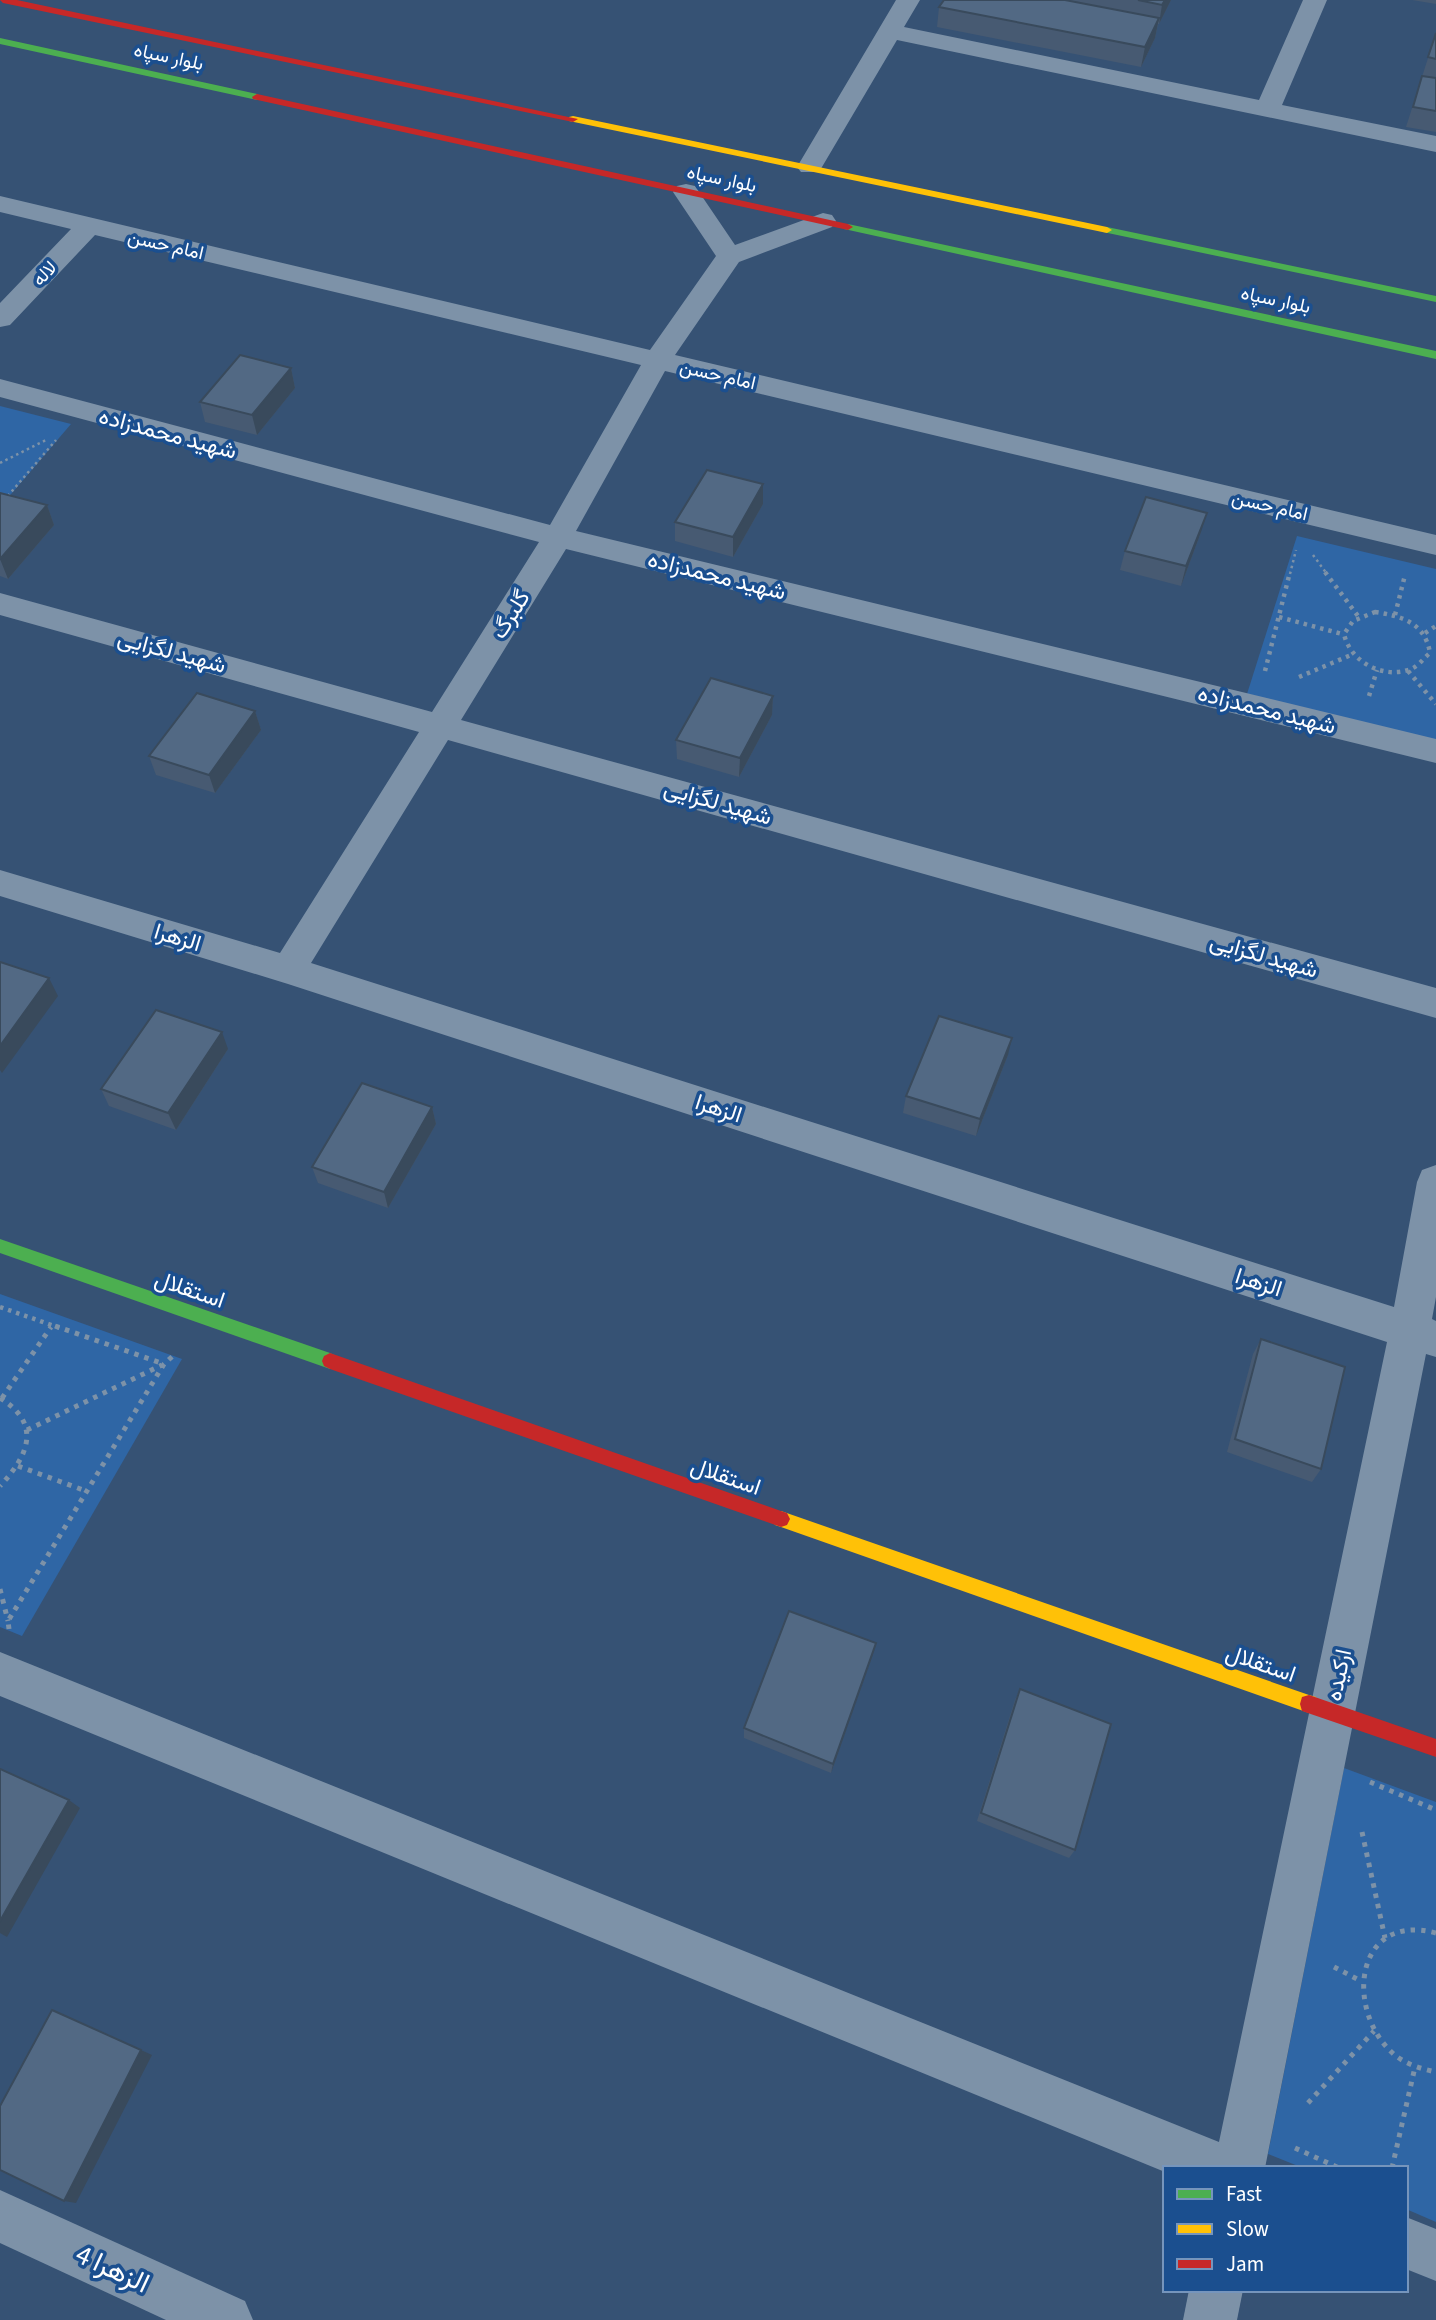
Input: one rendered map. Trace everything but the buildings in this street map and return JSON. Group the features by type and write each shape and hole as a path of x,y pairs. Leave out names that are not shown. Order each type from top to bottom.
{"main road":[{"name":"بلوار سپاه","path":"3,0 1436,299"},
{"name":"بلوار سپاه","path":"0,41 1436,355"},
{"name":"استقلال","path":"0,1246 1436,1748"}],"street":[{"path":"810,167 908,0"},
{"path":"1269,109 1315,0"},
{"path":"890,31 1436,144"},
{"path":"686,192 729,256 822,221"},
{"name":"امام حسن","path":"0,204 1436,545"},
{"name":"لاله","path":"0,319 89,226"},
{"name":"گلبرگ","path":"288,970 558,537 658,359 729,256"},
{"name":"شهید محمدزاده","path":"0,388 558,537 1247,697 1436,751"},
{"name":"شهید لگزایی","path":"0,604 1436,1003"},
{"name":"الزهرا","path":"0,883 288,970 1423,1335"},
{"name":"ارکیده","path":"1239,2166 1331,1712 1423,1335 1436,1182"},
{"path":"6,1676 1213,2166"},
{"name":"الزهرا 4","path":"0,2216 226,2320"},
{"path":"1408,2244 1436,2255"},
{"path":"1210,2320 1216,2292"}],"path":[{"path":"0,463 95,414"},
{"path":"0,505 64,430"},
{"path":"1284,508 1299,536 1358,616"},
{"path":"1247,697 1279,617 1299,536"},
{"path":"1395,615 1408,564"},
{"path":"1376,612 1395,615 1412,622 1425,633 1430,653 1422,664 1408,671 1377,670 1351,655 1344,645 1342,634 1348,624 1358,616 1376,612"},
{"path":"1279,617 1342,634"},
{"path":"1425,633 1436,626"},
{"path":"1430,653 1436,655"},
{"path":"1247,697 1351,655"},
{"path":"1408,671 1436,704"},
{"path":"0,1307 51,1327 164,1364"},
{"path":"8,1621 164,1364 210,1320"},
{"path":"0,1486 18,1466 27,1448 27,1430 20,1411 1,1398 51,1327"},
{"path":"27,1430 164,1364"},
{"path":"18,1466 87,1491"},
{"path":"0,1589 8,1621 6,1676"},
{"path":"0,1618 8,1621"},
{"path":"1362,1779 1436,1810"},
{"path":"1361,1828 1385,1938"},
{"path":"1436,1933 1411,1928 1385,1938 1368,1956 1361,1981 1364,2006 1374,2031 1392,2053 1415,2067 1436,2072"},
{"path":"1325,1962 1361,1981"},
{"path":"1302,2110 1374,2031"},
{"path":"1392,2166 1415,2067"},
{"path":"1285,2144 1334,2166"}],"shaded area":[{"path":"0,406 71,424 0,507"},
{"path":"1297,536 1436,569 1436,743 1247,694"},
{"path":"0,1294 182,1359 22,1636 0,1627"},
{"path":"1344,1768 1436,1802 1436,2222 1408,2210 1408,2166 1298,2166 1268,2154"}],"traffic: fast":[{"path":"0,41 257,97"},
{"path":"848,227 1436,355"},
{"path":"1107,230 1436,299"},
{"path":"0,1246 330,1361"}],"traffic: slow":[{"path":"573,119 1107,230"},
{"path":"781,1519 1309,1704"}],"traffic: jam":[{"path":"3,0 573,119"},
{"path":"257,97 848,227"},
{"path":"330,1361 781,1519"},
{"path":"1309,1704 1436,1748"}]}
